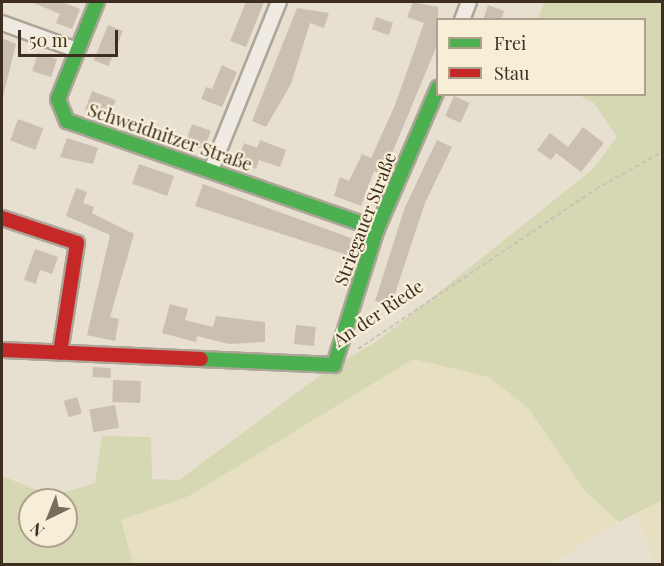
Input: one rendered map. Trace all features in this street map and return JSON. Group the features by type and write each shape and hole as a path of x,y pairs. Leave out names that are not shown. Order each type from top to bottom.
{"street":[{"path":"2,22 77,50 97,2"},
{"path":"210,170 279,2"},
{"path":"463,18 469,2"},
{"name":"Schweidnitzer Straße","path":"77,50 58,99 62,117 377,229"},
{"name":"Striegauer Straße","path":"334,365 377,229 436,93"},
{"path":"2,218 77,243 60,353"},
{"name":"An der Riede","path":"2,350 334,365"}],"path":[{"name":"An der Riede","path":"353,352 596,189 663,152"}],"shaded area":[{"path":"413,359 489,377 529,409 584,490 619,522 550,564 133,564 121,520 189,496"},
{"path":"662,500 662,564 655,564 635,512"}],"green space":[{"path":"544,2 662,2 662,500 619,522 584,490 529,409 489,377 413,359 189,496 121,520 133,564 2,564 2,476 32,488 18,488 18,548 78,548 78,488 95,483 102,436 151,437 152,479 179,480 325,372 379,340 593,169 617,137 594,103 581,96 646,96 646,18 538,18"}],"building":[{"path":"31,2 62,2 80,9 72,29 56,23 60,14"},
{"path":"246,2 264,2 246,47 230,41"},
{"path":"413,2 438,7 436,48 383,175 374,171 361,206 334,196 340,177 349,181 362,154 371,158 395,105 424,23 407,17"},
{"path":"488,5 504,11 502,18 484,18"},
{"path":"297,8 329,13 324,28 310,23 291,84 266,127 252,121"},
{"path":"376,17 393,23 389,35 372,29"},
{"path":"108,25 123,31 109,66 94,60"},
{"path":"2,38 16,44 3,97 2,97"},
{"path":"38,53 57,59 51,77 32,71"},
{"path":"222,65 237,72 222,107 201,99 206,87 212,89"},
{"path":"92,91 116,100 112,111 103,108 101,115 85,110"},
{"path":"454,96 470,103 461,123 445,116"},
{"path":"18,119 43,128 36,150 10,141"},
{"path":"192,124 211,131 204,150 185,143"},
{"path":"583,127 604,143 581,172 556,153 551,160 537,150 550,133 568,147"},
{"path":"67,138 98,148 93,164 60,157"},
{"path":"260,140 286,150 280,167 259,160 256,169 237,162 244,143 257,148"},
{"path":"437,140 452,147 425,203 391,306 375,301 405,207"},
{"path":"139,164 174,176 167,196 132,184"},
{"path":"203,184 359,241 353,257 195,206"},
{"path":"76,188 87,192 83,203 94,207 92,213 134,234 110,317 119,319 115,341 87,335 110,235 66,216"},
{"path":"35,249 58,257 52,274 40,270 36,284 24,280"},
{"path":"170,304 188,309 185,320 213,327 216,316 265,322 265,342 229,344 197,336 196,342 162,333"},
{"path":"296,325 316,327 314,346 294,344"},
{"path":"93,367 111,368 110,378 92,377"},
{"path":"113,380 141,381 140,403 112,402"},
{"path":"77,397 82,413 69,417 64,401"},
{"path":"115,405 119,428 93,432 89,410"}],"traffic: fast":[{"path":"97,2 58,99 67,121 377,229"},
{"path":"201,359 334,365 377,229 436,93"}],"traffic: jam":[{"path":"2,218 77,243 60,353"},
{"path":"2,350 201,359"}]}
